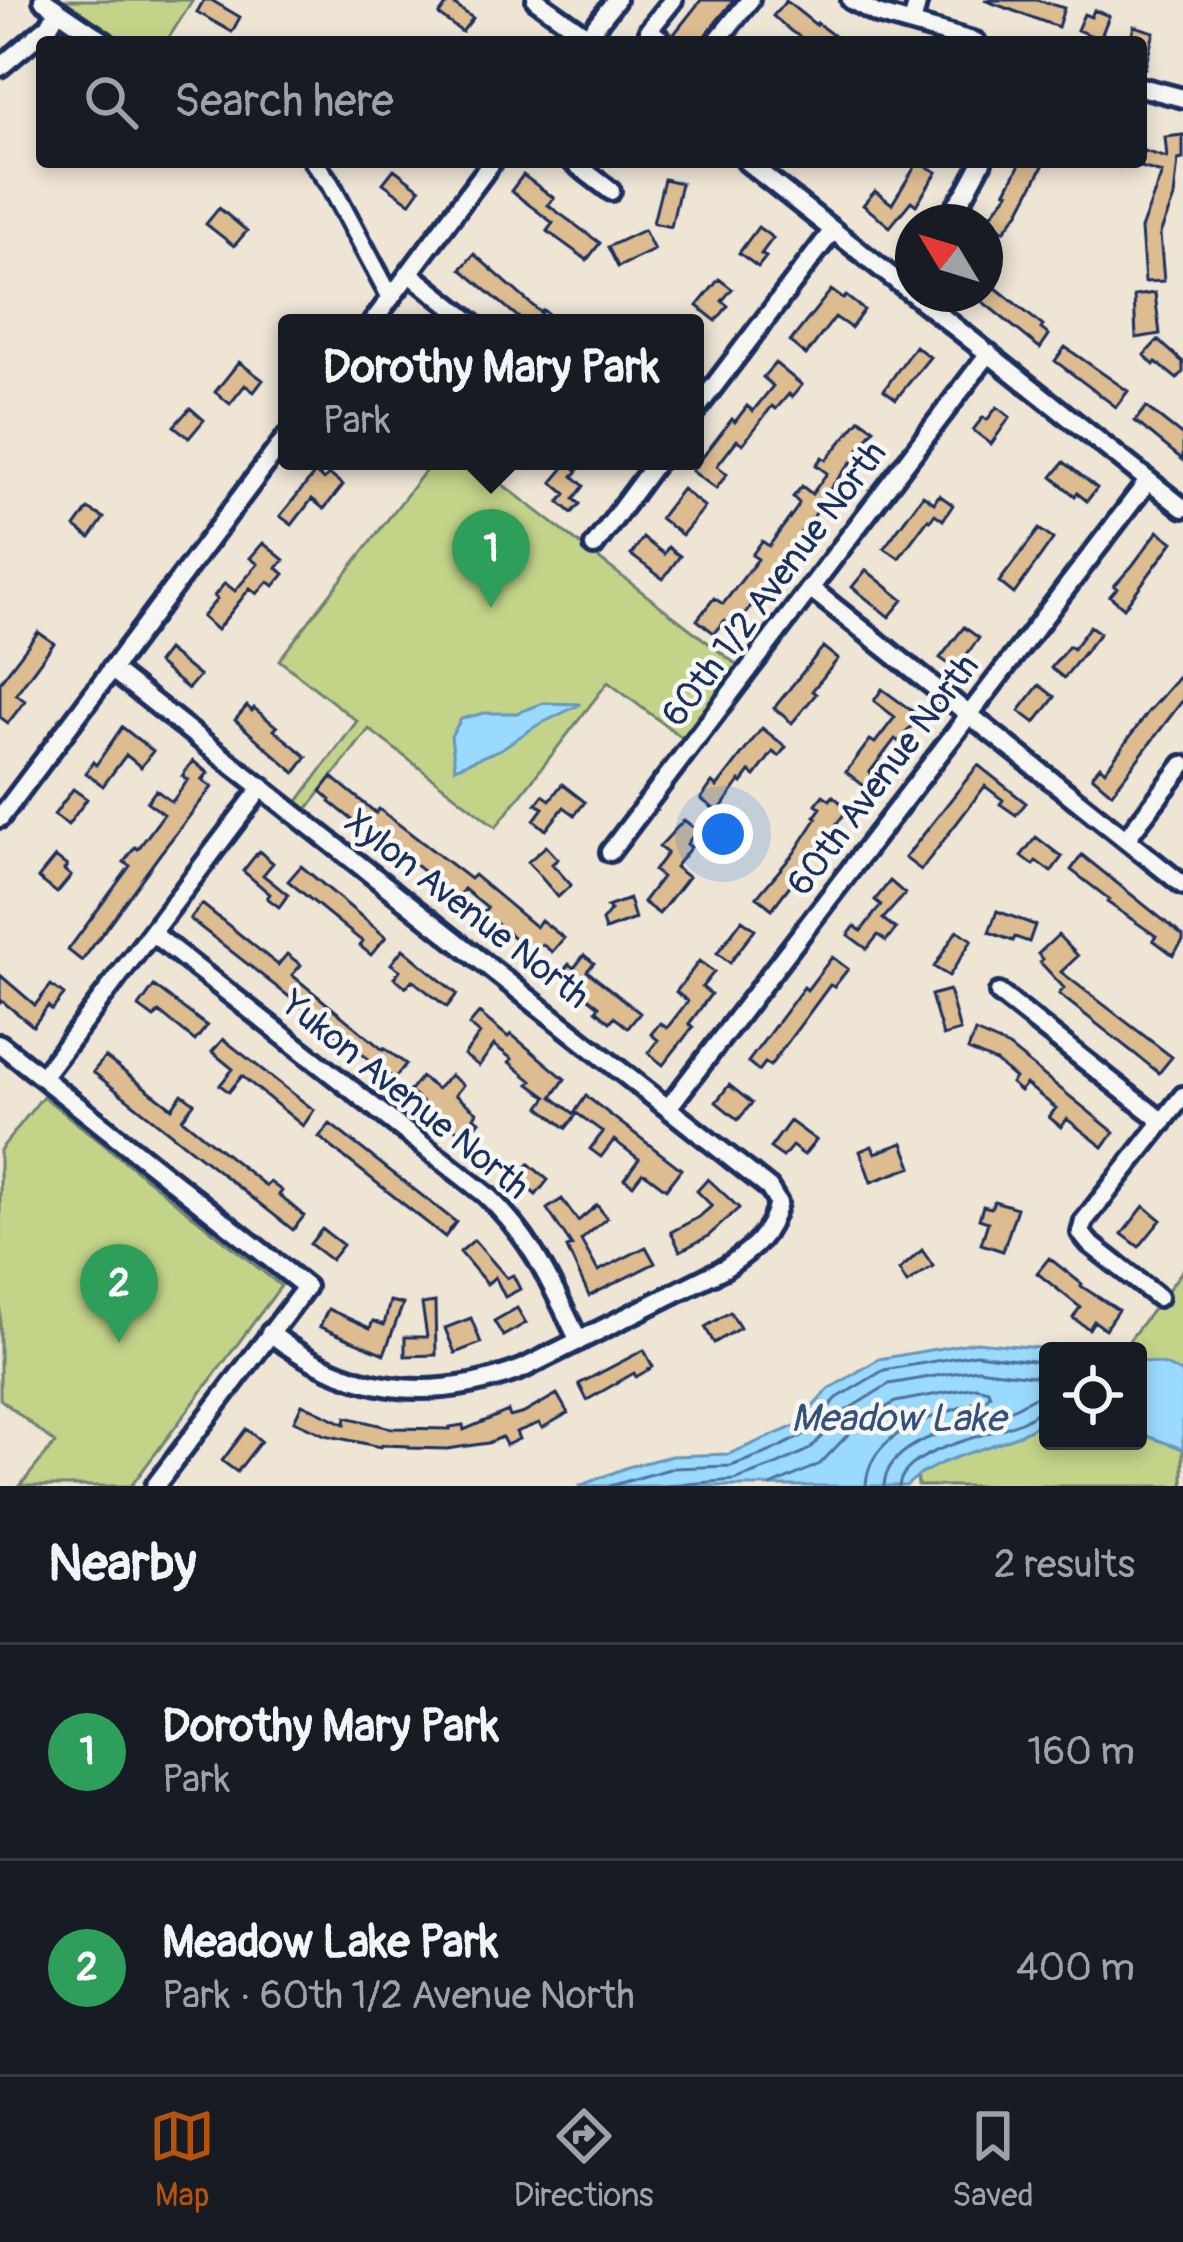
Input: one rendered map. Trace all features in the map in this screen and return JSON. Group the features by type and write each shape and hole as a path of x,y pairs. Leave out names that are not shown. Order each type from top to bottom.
{"street":[{"path":"536,0 583,36"},
{"path":"591,36 616,0"},
{"path":"656,36 649,30 673,0"},
{"path":"721,36 750,0"},
{"path":"851,0 877,14 955,36"},
{"path":"912,24 918,0"},
{"path":"37,36 49,26 51,5 96,36"},
{"path":"0,67 36,37"},
{"path":"1147,89 1183,98"},
{"path":"318,168 391,298"},
{"path":"379,314 488,168"},
{"path":"581,168 611,191"},
{"path":"755,168 895,280"},
{"path":"957,204 979,168"},
{"path":"704,399 833,230"},
{"path":"409,273 461,314"},
{"path":"936,312 1183,508"},
{"name":"60th 1/2 Avenue North","path":"610,852 988,353"},
{"path":"0,818 278,448"},
{"path":"594,546 648,470"},
{"name":"60th Avenue North","path":"668,1108 1148,481"},
{"path":"810,589 1183,885"},
{"name":"Xylon Avenue North","path":"111,669 769,1188 778,1204 772,1226 751,1250 725,1268 579,1341"},
{"path":"1126,839 1183,765"},
{"path":"42,1077 262,787"},
{"name":"Yukon Avenue North","path":"152,933 508,1216 529,1241 579,1341"},
{"path":"999,993 1163,1122"},
{"path":"0,1044 306,1287 155,1486"},
{"path":"1158,1298 1081,1233 1084,1221 1183,1096"},
{"path":"270,1333 297,1354 357,1382 425,1390 490,1381 579,1341"}],"green space":[{"path":"59,0 193,0 170,36 116,36"},
{"path":"426,470 484,470 741,668 685,740 608,682 496,827 369,729 305,812 296,804 357,721 279,660"},
{"path":"43,1096 281,1286 131,1486 20,1486 55,1443 0,1399 0,1150"},
{"path":"1183,1270 1183,1486 918,1486 917,1475 946,1444 1005,1402 1039,1415 1039,1450 1147,1450 1147,1342 1128,1342"}],"water":[{"path":"544,703 581,704 501,749 455,768 451,736 461,719 517,713"},
{"name":"Meadow Lake","path":"976,1342 1039,1348 1039,1423 939,1464 906,1486 579,1486 671,1456 729,1454 795,1426 829,1389 879,1359"},
{"path":"1147,1362 1183,1374 1183,1449 1147,1436"}],"building":[{"path":"204,0 240,17 232,32 197,12"},
{"path":"701,0 734,0 705,36 674,34"},
{"path":"984,0 1037,0 1064,8 1058,27"},
{"path":"449,1 473,18 462,32 439,15"},
{"path":"786,1 834,36 799,36 773,16"},
{"path":"1094,10 1109,16 1101,36 1077,30 1084,14 1091,17"},
{"path":"1134,26 1154,32 1147,60 1147,36 1132,36"},
{"path":"1183,135 1183,159 1178,160 1174,198 1160,234 1164,281 1145,282 1141,229 1162,173 1144,168 1147,152 1167,158 1165,137"},
{"path":"914,168 937,172 917,204 895,204 890,227 863,205 875,191 892,204"},
{"path":"1018,168 1042,168 1004,231 1000,204"},
{"path":"394,169 420,189 410,203 383,183"},
{"path":"523,175 554,198 548,205 600,243 587,260 547,231 553,223 511,191"},
{"path":"664,179 681,183 671,227 653,223"},
{"path":"219,208 247,231 234,246 206,224"},
{"path":"758,227 773,238 758,267 739,253"},
{"path":"644,230 654,250 618,267 608,247"},
{"path":"474,254 548,314 514,314 461,269"},
{"path":"719,279 732,289 722,301 728,306 716,321 697,306"},
{"path":"831,290 864,310 851,328 835,317 806,355 790,342"},
{"path":"1155,293 1160,334 1136,338 1134,296"},
{"path":"1003,294 1043,326 1049,335 1040,348 995,312 1003,312"},
{"path":"1158,340 1183,362 1177,379 1144,355"},
{"path":"915,346 930,357 896,399 884,390"},
{"path":"1065,347 1128,391 1116,407 1055,361"},
{"path":"239,362 263,380 254,392 245,385 230,404 215,392"},
{"path":"775,363 802,385 776,409 772,406 743,444 737,440 717,466 727,474 716,489 692,471 704,470 704,455 732,419 735,422 747,406 753,411 773,386 763,377"},
{"path":"997,407 1010,417 991,444 973,430"},
{"path":"1146,407 1183,436 1183,460 1135,421"},
{"path":"190,408 204,420 189,438 174,426"},
{"path":"860,419 874,429 859,449 865,454 856,466 851,462 830,489 802,537 734,629 724,621 714,633 697,620 714,598 723,604 758,559 752,555 762,541 769,546 797,508 793,497 802,486 812,494 827,473 816,465 822,457 826,460"},
{"path":"1064,462 1097,488 1087,501 1052,477"},
{"path":"562,470 578,471 573,476 584,486 574,499 580,504 572,513 559,502 566,494 552,482"},
{"path":"315,473 324,480 329,474 343,485 324,509 312,499 292,525 280,516"},
{"path":"682,489 705,507 682,535 660,518"},
{"path":"923,495 934,503 939,495 953,505 943,520 935,514 928,519 899,558 884,548"},
{"path":"88,509 104,518 90,538 75,527"},
{"path":"1039,529 1053,539 1014,594 999,582"},
{"path":"1158,531 1173,542 1124,608 1110,596 1114,586"},
{"path":"643,538 664,554 668,547 680,556 663,579 631,555"},
{"path":"263,543 284,560 277,568 284,574 274,586 268,581 257,594 250,588 217,630 202,617 225,583 235,591 258,564 250,558"},
{"path":"866,570 903,600 889,617 852,587"},
{"path":"1090,626 1100,633 1064,678 1051,668"},
{"path":"964,627 979,638 956,669 940,658"},
{"path":"38,632 54,643 16,694 25,701 8,723 0,717 0,682"},
{"path":"823,647 838,659 792,723 774,708"},
{"path":"167,650 199,676 188,689 157,663"},
{"path":"1183,672 1183,700 1112,793 1092,776 1100,766 1105,771"},
{"path":"1039,685 1055,697 1035,723 1019,711"},
{"path":"882,689 919,716 899,742 895,739 864,786 846,772 895,717 874,701"},
{"path":"247,706 307,757 295,773 235,720"},
{"path":"122,727 153,751 141,767 126,755 103,786 86,773"},
{"path":"762,728 786,747 779,756 773,752 755,776 750,772 740,781 718,812 701,799 712,783 717,787"},
{"path":"193,761 208,773 202,780 212,787 82,961 68,950 130,866 124,862 164,814 147,802 156,790 172,802 188,780 182,776"},
{"path":"978,765 1026,803 1016,815 985,786 921,870 905,858"},
{"path":"332,777 470,879 474,875 536,927 541,920 564,938 552,952 542,944 531,958 518,949 522,944 496,923 492,927 480,917 487,908 464,889 457,898 330,802 321,791"},
{"path":"562,784 585,802 575,815 564,807 546,830 534,820 543,808 536,804 543,795 550,800"},
{"path":"73,789 87,799 68,825 54,815"},
{"path":"823,795 830,800 833,796 848,809 772,909 757,897 817,818 821,808 816,804"},
{"path":"684,820 697,830 675,867 688,877 659,914 643,902 662,877 654,871 667,853 659,847"},
{"path":"1036,837 1062,857 1051,872 1021,856"},
{"path":"546,846 558,859 552,864 571,885 558,897 528,862"},
{"path":"259,851 273,863 263,875 288,895 279,907 243,871"},
{"path":"1082,855 1183,936 1173,955 1153,940 1156,936 1071,870"},
{"path":"55,857 71,876 57,893 38,878"},
{"path":"301,866 386,937 371,955 360,946 363,942 288,881"},
{"path":"890,881 905,894 883,919 896,929 886,941 878,935 867,949 848,935 855,926 861,931 881,905 875,900"},
{"path":"629,899 635,919 605,930 602,921 611,910 607,907"},
{"path":"202,904 278,965 287,954 301,965 292,975 406,1064 394,1079 190,919"},
{"path":"997,911 1035,925 1029,942 989,932"},
{"path":"742,920 755,929 730,963 717,953"},
{"path":"957,930 972,940 949,976 934,967"},
{"path":"1058,935 1078,956 1061,972 1172,1057 1159,1073 1059,994 1064,988 1038,954"},
{"path":"403,949 457,994 447,1007 412,980 406,987 394,978 400,970 391,964"},
{"path":"584,955 594,963 587,971 640,1013 628,1028 614,1017 610,1022 596,1010 599,1006 560,975"},
{"path":"832,957 848,969 834,987 830,985 770,1066 765,1063 759,1071 748,1062"},
{"path":"699,961 714,972 702,987 711,994 663,1065 648,1053 658,1040 651,1034 660,1023 667,1028 688,1001 676,992"},
{"path":"0,975 35,1005 51,985 64,995 33,1026 0,1003"},
{"path":"154,986 207,1026 195,1041 159,1012 154,1018 139,1007"},
{"path":"949,990 960,1031 943,1036 931,995"},
{"path":"479,1013 565,1079 552,1097 576,1115 566,1128 540,1107 547,1097 494,1045 479,1066 464,1055 480,1034 469,1025"},
{"path":"975,1032 1009,1047 1114,1132 1103,1147 1067,1119 1061,1127 1049,1117 1056,1108 1026,1084 1020,1091 1011,1083 1015,1078 996,1062 968,1050"},
{"path":"223,1039 314,1110 303,1126 242,1076 229,1092 220,1085 233,1069 212,1052"},
{"path":"105,1057 172,1108 182,1094 194,1103 182,1119 266,1186 270,1182 282,1191 279,1195 304,1216 293,1230 93,1072"},
{"path":"450,1075 463,1085 455,1095 477,1112 474,1117 480,1121 467,1138 409,1092 421,1077 437,1089"},
{"path":"729,1085 752,1103 738,1120 716,1102"},
{"path":"586,1096 681,1169 666,1189 642,1173 633,1185 624,1179 639,1159 614,1140 601,1157 590,1149 603,1132 575,1112"},
{"path":"790,1121 816,1140 804,1155 792,1146 783,1157 770,1148"},
{"path":"330,1124 456,1222 445,1237 319,1137"},
{"path":"903,1143 912,1167 871,1182 860,1151 872,1146 875,1153"},
{"path":"529,1164 548,1180 536,1195 516,1178"},
{"path":"708,1179 739,1208 707,1237 680,1251 671,1232 712,1206 697,1191"},
{"path":"562,1199 578,1221 597,1205 607,1218 581,1240 598,1271 646,1247 655,1263 589,1296 567,1248 572,1246 547,1209"},
{"path":"994,1201 1017,1208 1003,1251 981,1244 988,1222 979,1219 983,1206 991,1208"},
{"path":"1144,1206 1161,1220 1139,1247 1122,1234"},
{"path":"322,1229 343,1245 331,1260 310,1244"},
{"path":"474,1240 507,1278 513,1275 520,1289 505,1297 495,1277 487,1284 460,1252"},
{"path":"922,1250 933,1266 907,1283 899,1270"},
{"path":"1049,1258 1118,1310 1105,1329 1094,1321 1089,1329 1073,1318 1080,1307 1037,1273"},
{"path":"390,1301 403,1304 384,1354 320,1327 328,1309 370,1328 373,1321 384,1325"},
{"path":"435,1302 436,1355 405,1356 405,1337 427,1337 422,1304"},
{"path":"517,1308 526,1323 503,1336 494,1321"},
{"path":"730,1312 740,1328 714,1343 705,1327"},
{"path":"471,1318 481,1343 455,1353 445,1328"},
{"path":"644,1350 653,1367 587,1400 579,1384"},
{"path":"557,1394 568,1413 542,1428 539,1423 516,1432 519,1439 506,1445 502,1437 447,1449 381,1447 325,1435 294,1421 302,1404 345,1424 346,1417 391,1428 463,1425 464,1430 508,1411 510,1417 524,1413"},
{"path":"246,1429 261,1441 237,1472 222,1461"}],"place":[{"name":"Dorothy Mary Park","path":"491,608"},
{"name":"Meadow Lake Park","path":"119,1343"}]}
